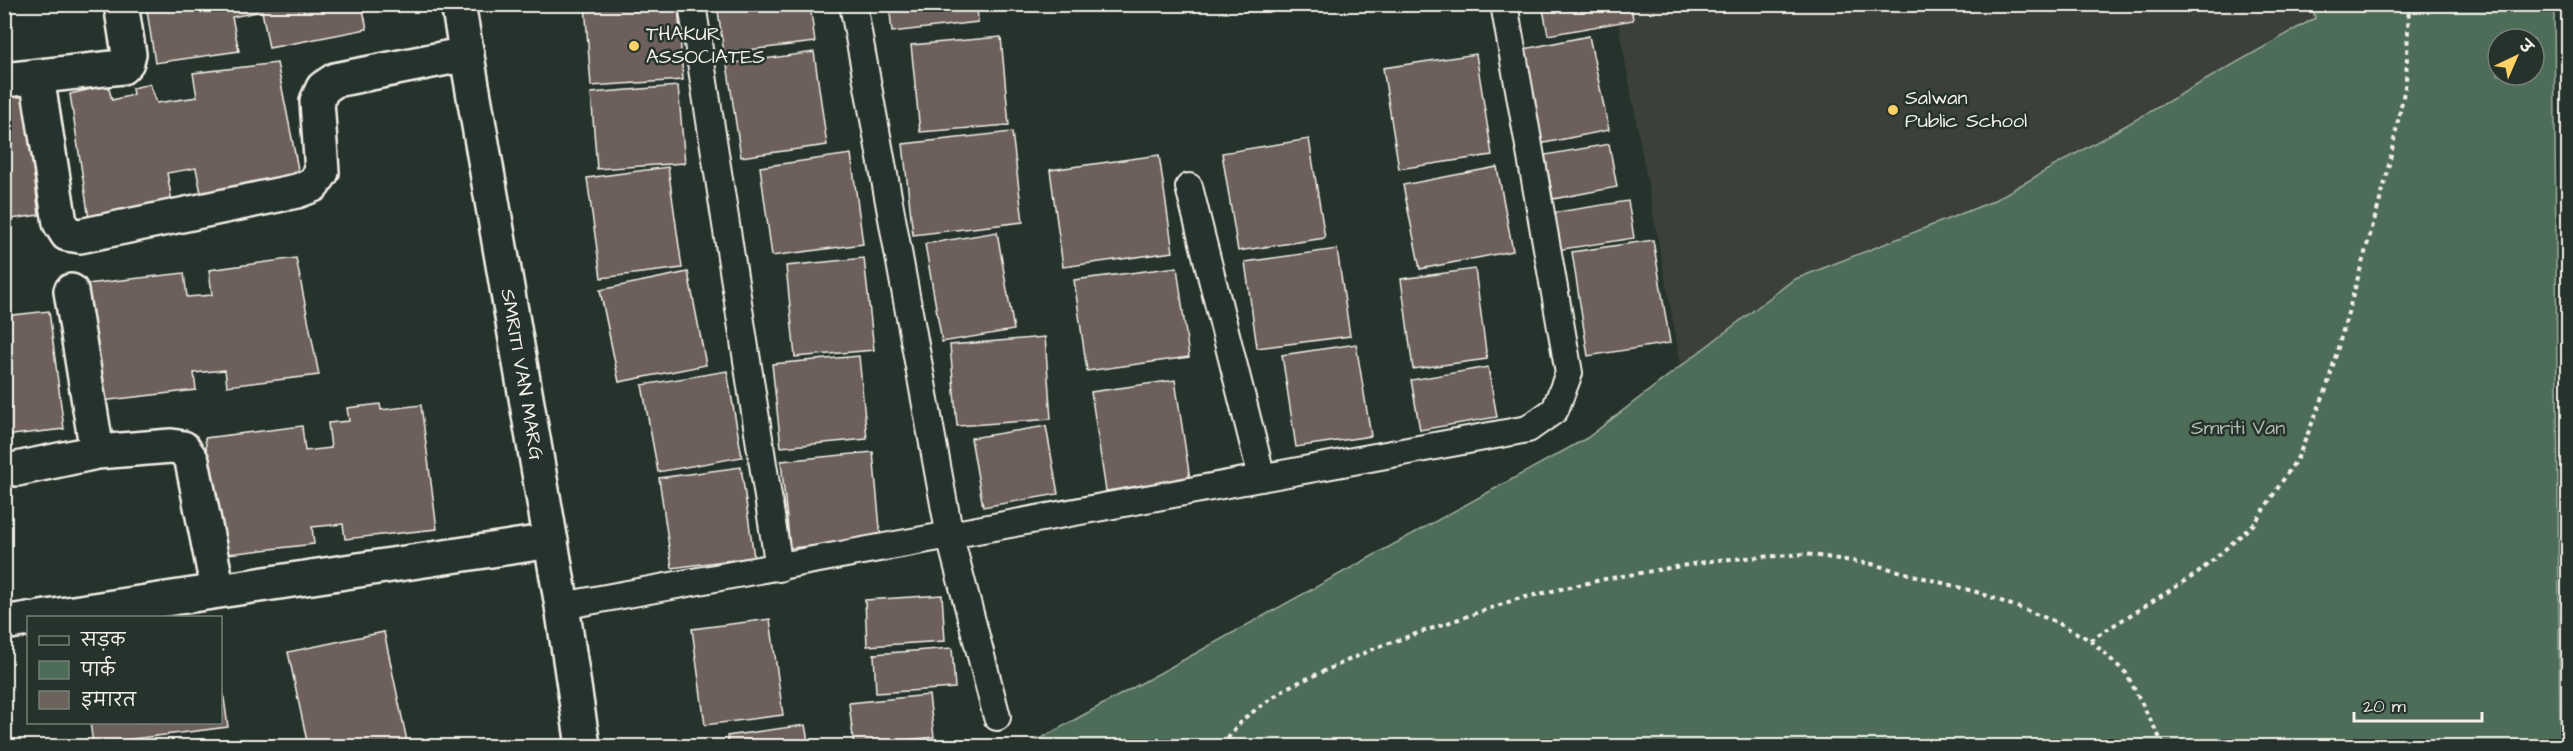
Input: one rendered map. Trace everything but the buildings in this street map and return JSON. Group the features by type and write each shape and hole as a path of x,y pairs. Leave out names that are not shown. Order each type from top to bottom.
{"street":[{"path":"4,80 116,68 127,62 129,54 122,4"},
{"name":"SMRITI VAN MARG","path":"458,4 562,606 583,747"},
{"path":"37,77 60,223 67,234 80,236 297,190 313,184 322,172 317,101 322,88 335,80 467,54"},
{"path":"71,291 97,453"},
{"path":"17,469 97,453 171,446 183,448 192,461 218,591"},
{"path":"53,616 550,541"},
{"path":"4,623 27,619"}],"lane":[{"path":"692,4 779,568"},
{"path":"853,4 950,537 997,717"},
{"path":"562,606 950,537 1528,429 1555,410 1569,373 1504,4"},
{"path":"1190,187 1262,478"}],"path":[{"path":"2090,640 2198,573 2214,559 2255,523 2298,458 2326,390 2386,179 2406,82 2409,4"},
{"path":"1222,747 1243,719 1286,688 1378,646 1517,599 1605,579 1717,560 1805,554 1872,564 1980,593 2054,621 2090,640 2126,673 2164,747"}],"shaded area":[{"name":"Salwan Public School","path":"2312,4 2315,18 1991,202 1793,280 1681,365 1615,5"}],"green space":[{"name":"Smriti Van","path":"2312,5 2554,5 2560,746 1027,746 1587,438 1793,280 1991,202 2315,18"}],"place":[{"name":"THAKUR ASSOCIATES","path":"634,46"},
{"name":"Salwan Public School","path":"1893,110"}]}
